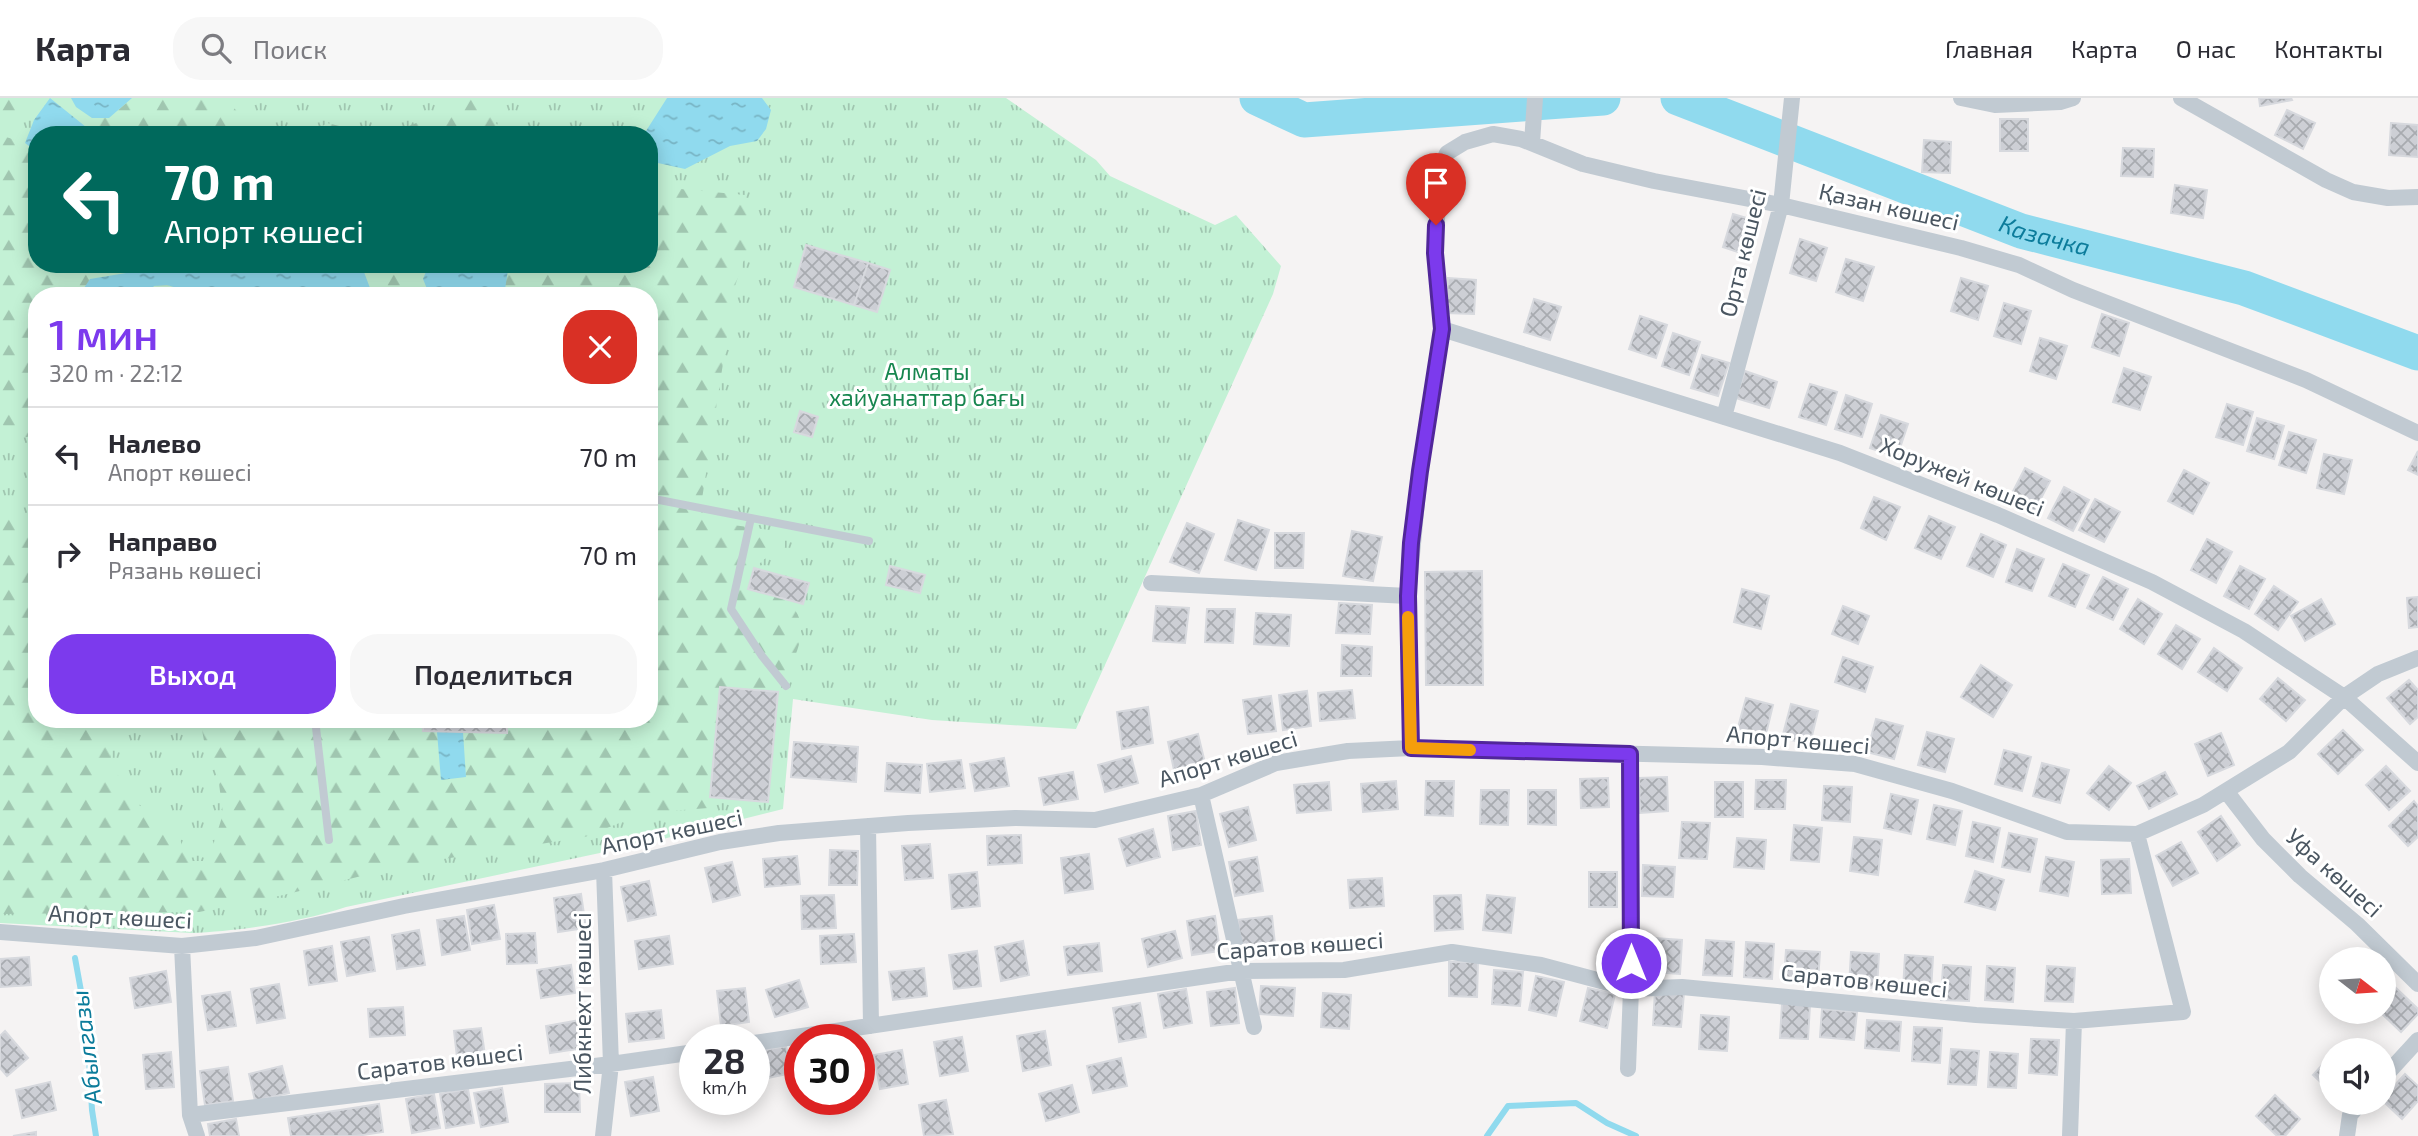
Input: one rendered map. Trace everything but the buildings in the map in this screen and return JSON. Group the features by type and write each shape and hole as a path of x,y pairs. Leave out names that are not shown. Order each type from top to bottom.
{"street":[{"path":"1533,136 1535,98"},
{"name":"Орта көшесі","path":"1724,417 1782,199 1792,98"},
{"path":"1961,98 1995,105 2060,102 2073,98"},
{"path":"2182,98 2326,180 2353,192 2388,198 2418,197"},
{"name":"Қазан көшесі","path":"1442,329 1435,253 1440,170 1447,152 1465,142 1493,134 1533,136 1583,164 1654,181 1782,199 2020,265 2073,290 2306,380 2418,433"},
{"path":"1411,748 1408,596 1411,543 1442,329"},
{"name":"Хоружей көшесі","path":"1442,329 1840,453 1998,515 2139,576 2244,631 2344,697 2418,763"},
{"path":"1151,583 1408,596"},
{"path":"2344,697 2378,674 2418,658"},
{"name":"Апорт көшесі","path":"0,932 181,946 256,938 404,905 604,870 720,842 779,833 1015,818 1095,820 1201,795 1276,763 1348,751 1411,748 1762,757 1855,764 1952,791 2067,832 2137,834 2203,805 2290,752 2344,697"},
{"path":"1628,1069 1631,989 1630,754"},
{"name":"Уфа көшесі","path":"2226,791 2263,838 2300,876 2357,924 2418,984"},
{"path":"1201,795 1254,1027"},
{"path":"868,826 871,1024"},
{"name":"Саратов көшесі","path":"875,1025 1241,971 1344,970 1452,952 1541,965 1631,989 1682,986 1976,1015 2074,1021 2183,1012 2137,834"},
{"name":"Либкнехт көшесі","path":"603,1136 611,1064 604,870"},
{"path":"181,946 190,1115 197,1136"},
{"path":"2070,1136 2074,1021"},
{"path":"2396,1064 2418,1040"},
{"name":"Саратов көшесі","path":"190,1115 679,1054"},
{"path":"2347,1136 2350,1115"}],"lane":[{"path":"658,500 869,541"},
{"path":"751,518 731,609 786,686"},
{"path":"316,728 329,840"}],"green space":[{"name":"Алматы хайуанаттар бағы","path":"0,98 1006,98 1096,160 1110,176 1215,225 1236,215 1281,266 1273,294 1076,729 932,720 793,699 783,809 647,843 310,917 249,928 192,933 0,923"},
{"path":"0,98 29,98 16,114 0,122"},
{"path":"132,98 226,98 253,126 86,126 92,118 109,118"},
{"path":"456,98 477,98 498,126 408,126 440,110"},
{"path":"6,137 28,145 28,273 658,273 658,185 745,195 753,233 735,286 700,512 733,525 770,530 785,540 785,547 757,567 749,589 786,601 800,621 801,633 795,657 778,692 720,687 708,808 644,813 585,837 411,864 199,912 0,914 0,509 22,523 28,522 28,728 109,728 111,765 139,805 176,829 188,861 208,861 223,814 218,776 205,746 202,728 658,728 658,287 28,287 28,437 8,435 0,419 0,139"}],"water":[{"path":"50,98 85,126 32,126"},
{"path":"71,98 132,98 109,118 92,118 76,107"},
{"path":"667,98 762,98 771,110 766,129 757,141 730,146 685,169 658,163 658,126 649,126"},
{"path":"126,273 364,273 370,287 85,287 90,279"},
{"path":"425,273 508,273 505,287 426,287 423,279"},
{"path":"437,732 463,732 466,777 441,780"}],"waterway":[{"name":"Казачка","path":"1257,98 1304,120 1603,98"},
{"name":"Казачка","path":"1678,98 2021,231 2244,288 2418,353"},
{"name":"Абылгазы","path":"75,958 87,1024 96,1136"},
{"name":"Абылгазы","path":"1487,1136 1508,1106 1576,1103 1607,1123 1636,1136"}],"slow traffic":[{"path":"1408,617 1411,748 1470,750"}],"route":[{"path":"1436,225 1435,253 1442,329 1411,543 1408,596 1411,748 1630,754 1631,963"}]}
